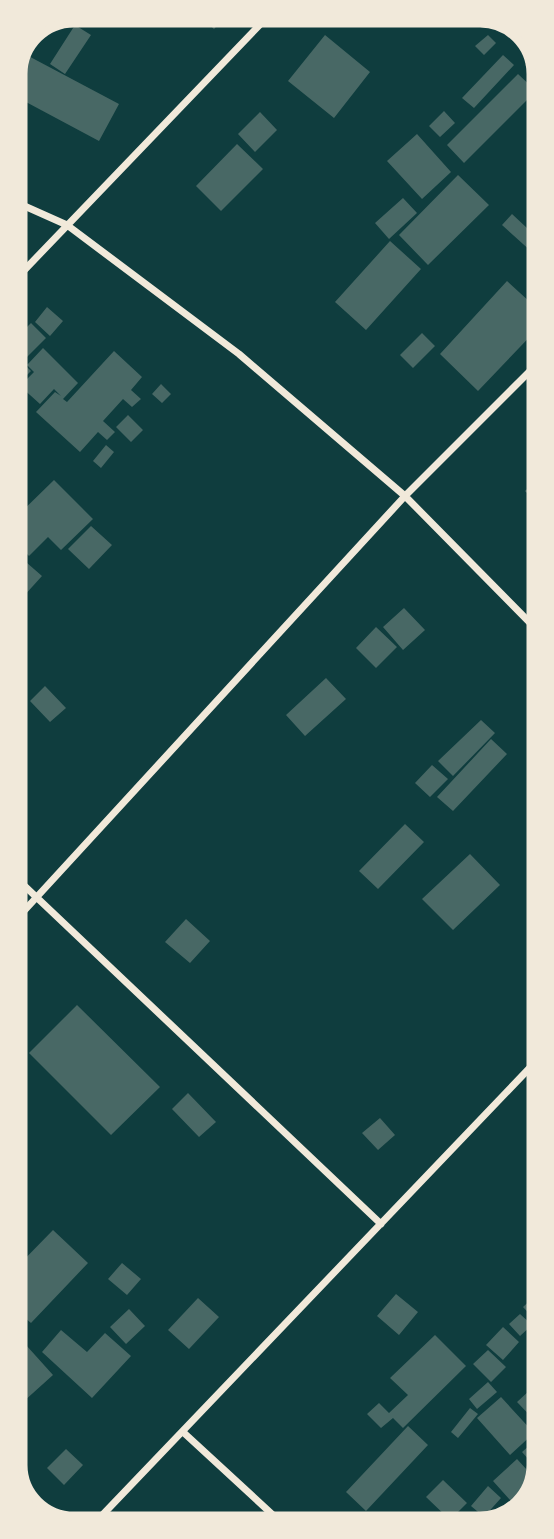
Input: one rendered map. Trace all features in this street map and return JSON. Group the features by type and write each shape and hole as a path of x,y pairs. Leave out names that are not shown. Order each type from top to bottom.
{"street":[{"path":"23,271 261,23"},
{"path":"23,205 66,225 239,354 405,496 531,624"},
{"path":"23,913 405,496 531,370"},
{"path":"23,885 381,1224"},
{"path":"102,1516 531,1067"},
{"path":"183,1432 274,1516"}],"building":[{"path":"208,23 220,23 214,29"},
{"path":"75,25 91,35 65,74 50,64"},
{"path":"325,35 370,72 334,118 288,81"},
{"path":"488,35 496,43 484,55 475,46"},
{"path":"27,55 119,104 99,141 23,100 23,70"},
{"path":"503,55 514,65 474,108 462,98"},
{"path":"518,74 531,86 531,96 464,163 447,145"},
{"path":"444,111 455,123 440,137 429,126"},
{"path":"260,112 277,130 255,152 238,134"},
{"path":"417,134 451,172 422,199 387,161"},
{"path":"237,144 263,169 221,211 196,186"},
{"path":"458,175 489,205 428,265 399,235"},
{"path":"403,198 417,213 389,239 375,223"},
{"path":"512,214 531,232 531,251 502,225"},
{"path":"390,241 421,269 366,330 335,302"},
{"path":"507,281 531,303 531,336 478,391 440,354"},
{"path":"47,307 63,321 50,336 35,322"},
{"path":"31,323 46,338 23,361 23,331"},
{"path":"422,333 435,346 413,368 400,355"},
{"path":"43,348 78,383 63,399 67,402 114,351 142,377 131,390 141,399 132,407 123,399 103,421 115,432 107,440 98,432 80,452 36,412 55,392 61,396 54,389 40,404 23,389 23,383 34,372 27,365"},
{"path":"23,363 31,371 23,379"},
{"path":"161,384 171,394 162,403 152,394"},
{"path":"128,415 143,430 131,442 116,427"},
{"path":"106,445 114,452 101,468 93,461"},
{"path":"54,480 93,519 61,550 48,537 29,556 23,550 23,510"},
{"path":"531,485 531,497 525,491"},
{"path":"91,526 112,545 89,569 68,549"},
{"path":"23,559 42,576 23,597"},
{"path":"404,608 425,630 403,650 383,627"},
{"path":"376,627 397,647 376,668 356,648"},
{"path":"326,678 346,699 305,736 286,715"},
{"path":"45,686 66,708 50,722 30,701"},
{"path":"481,720 495,733 453,776 438,761"},
{"path":"491,739 507,754 453,811 437,797"},
{"path":"432,765 448,779 430,797 415,783"},
{"path":"405,824 424,842 378,889 359,871"},
{"path":"470,854 500,885 453,930 422,899"},
{"path":"186,919 210,941 190,963 165,942"},
{"path":"77,1005 160,1087 111,1135 29,1053"},
{"path":"188,1093 216,1122 199,1137 172,1109"},
{"path":"380,1118 395,1135 378,1150 362,1133"},
{"path":"53,1230 88,1263 31,1323 23,1316 23,1261"},
{"path":"122,1263 141,1279 127,1295 108,1279"},
{"path":"396,1294 418,1312 399,1335 377,1316"},
{"path":"198,1298 219,1317 189,1349 168,1330"},
{"path":"531,1300 531,1316 523,1307"},
{"path":"129,1309 145,1326 126,1344 110,1327"},
{"path":"520,1314 531,1326 520,1336 509,1324"},
{"path":"503,1327 519,1342 503,1360 486,1345"},
{"path":"61,1330 87,1352 105,1333 131,1356 92,1398 42,1352"},
{"path":"435,1335 466,1366 403,1428 393,1418 381,1428 367,1414 379,1403 389,1413 408,1395 390,1378"},
{"path":"26,1345 53,1375 23,1402 23,1348"},
{"path":"488,1350 506,1367 491,1382 473,1364"},
{"path":"488,1382 497,1392 477,1409 469,1399"},
{"path":"530,1390 531,1417 517,1402"},
{"path":"501,1397 531,1430 531,1436 510,1455 477,1418"},
{"path":"470,1408 478,1414 458,1438 451,1432"},
{"path":"408,1426 428,1445 366,1511 346,1492"},
{"path":"531,1444 531,1458 529,1460 522,1452"},
{"path":"66,1449 83,1465 64,1485 47,1468"},
{"path":"517,1459 531,1474 524,1491 513,1504 493,1481"},
{"path":"443,1480 467,1503 454,1516 446,1516 426,1497"},
{"path":"488,1486 501,1498 485,1516 471,1506"}]}
